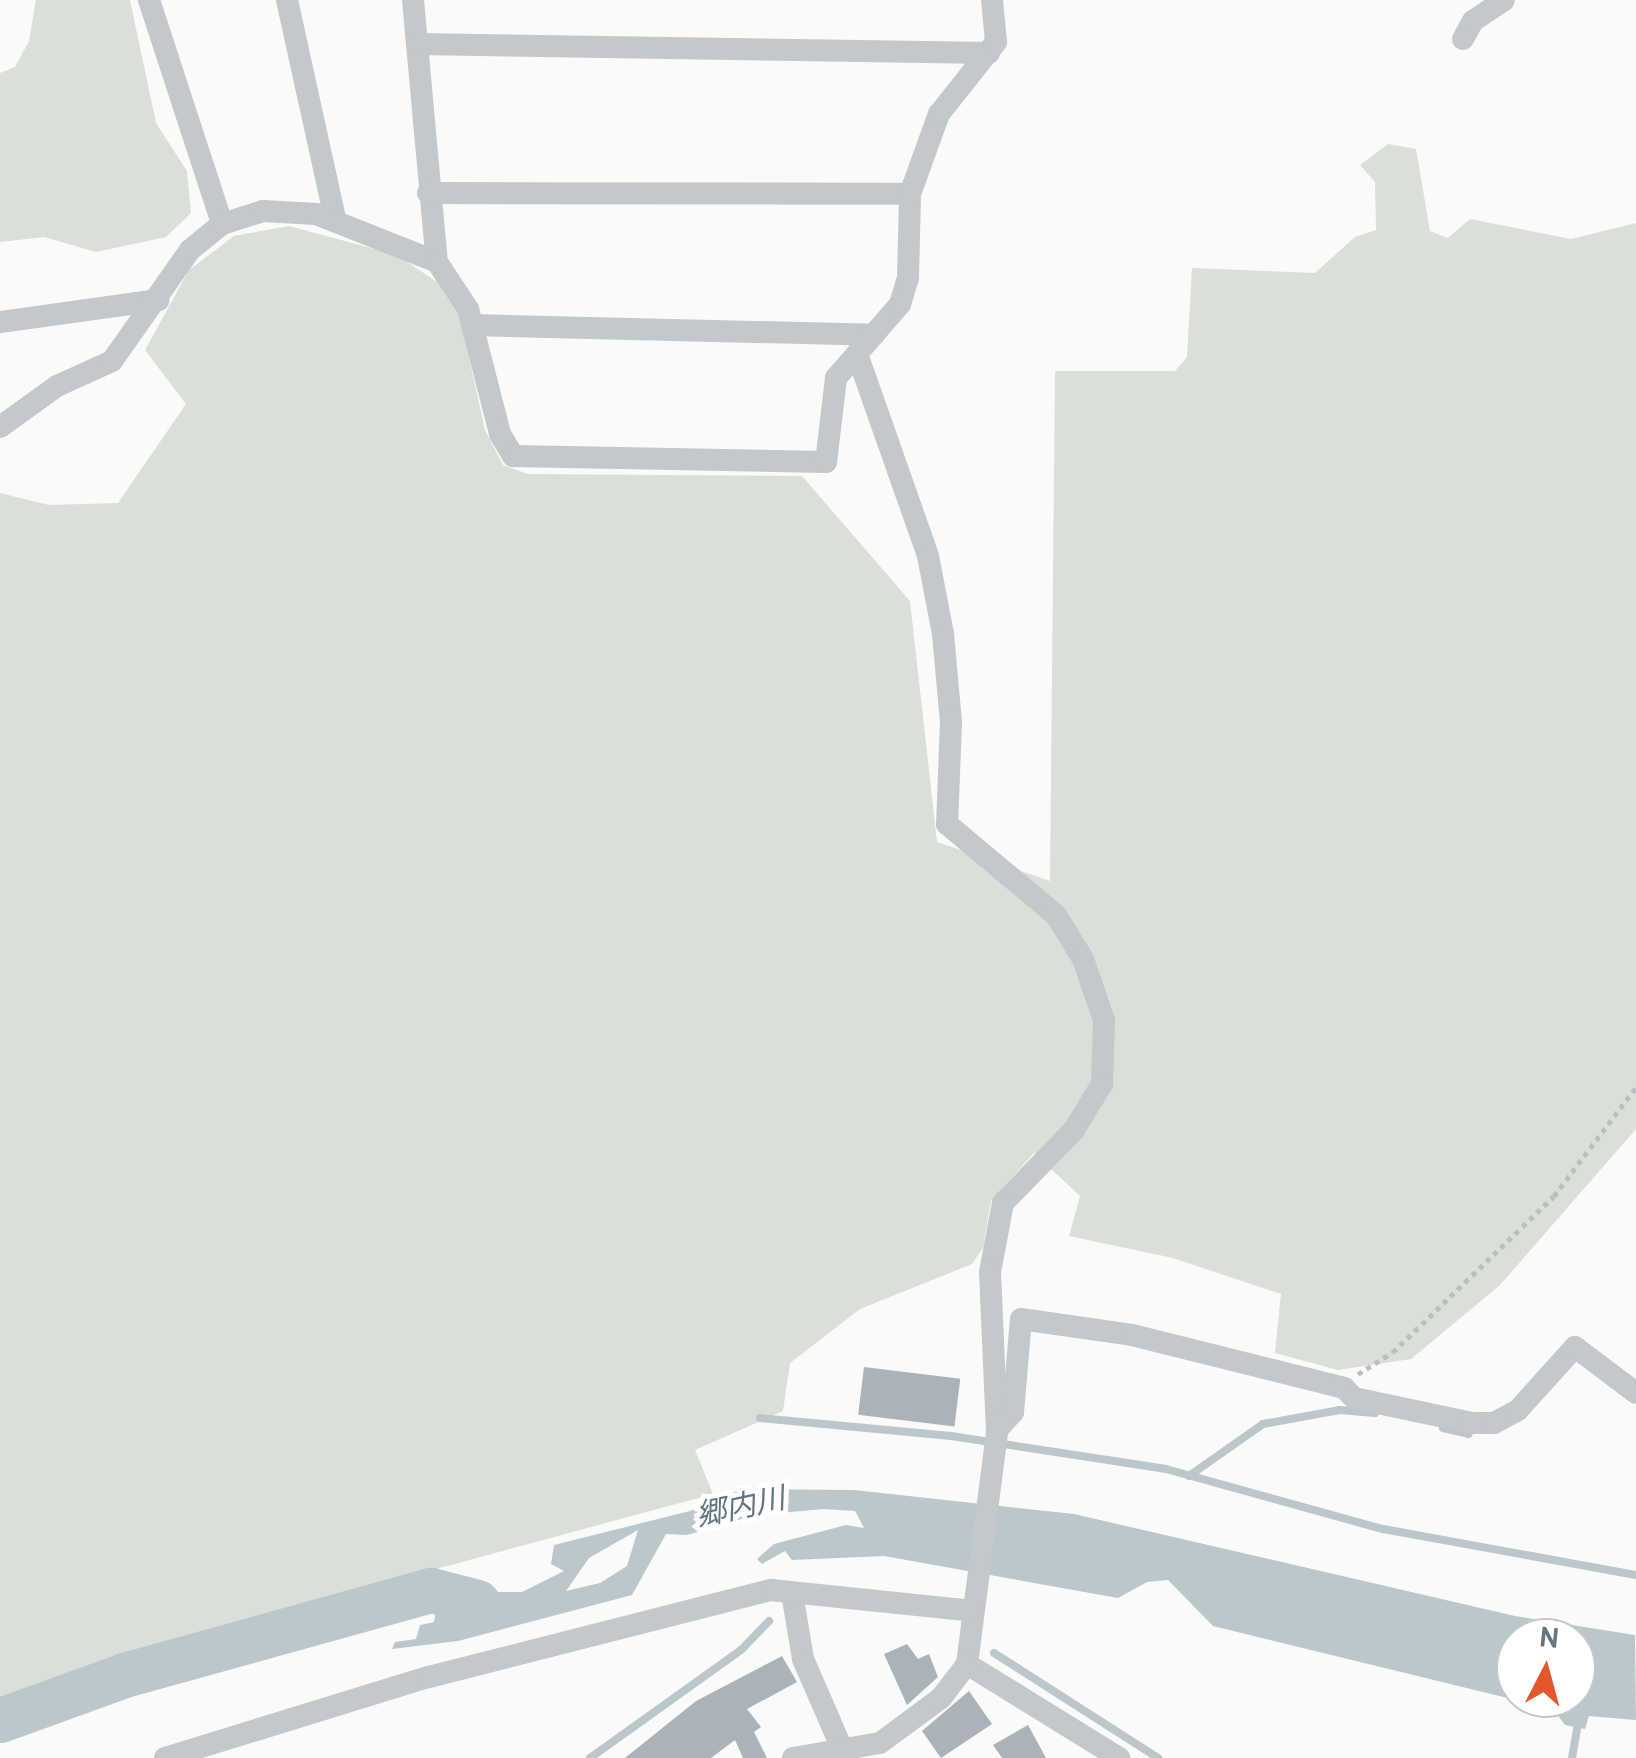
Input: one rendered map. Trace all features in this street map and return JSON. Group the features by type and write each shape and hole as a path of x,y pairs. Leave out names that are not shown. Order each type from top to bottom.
{"street":[{"path":"149,0 222,224"},
{"path":"287,0 336,220"},
{"path":"414,0 437,262 472,325 500,434 514,456 826,462 836,378 900,304 908,278 910,194 939,114 989,53 998,18 992,0"},
{"path":"1463,39 1473,21 1504,0"},
{"path":"417,44 989,53"},
{"path":"428,193 910,194"},
{"path":"0,428 57,386 112,361 190,250 222,224 263,210 336,220 437,262"},
{"path":"0,322 158,300"},
{"path":"472,325 874,335"},
{"path":"793,1758 812,1750 845,1756 880,1744 941,1698 967,1664 995,1447 990,1272 1004,1203 1074,1130 1102,1084 1104,1020 1083,959 1056,915 947,824 951,722 943,634 928,556 857,354"},
{"path":"995,1447 1014,1412 1022,1319 1132,1336 1344,1388 1354,1398 1494,1423 1518,1410 1575,1347 1636,1393"},
{"path":"165,1758 429,1677 771,1590 975,1607"},
{"path":"792,1593 804,1659 845,1756"},
{"path":"967,1664 1119,1758"}],"path":[{"path":"1344,1388 1393,1352 1554,1196 1636,1087"}],"shaded area":[{"path":"36,0 130,0 156,123 187,171 191,213 166,237 96,252 44,237 0,242 0,73 15,67 29,41"},
{"path":"1388,144 1416,149 1430,231 1448,238 1470,219 1571,239 1636,223 1636,1129 1500,1285 1411,1359 1338,1370 1275,1353 1281,1294 1173,1258 1069,1236 1080,1196 1034,1153 991,1201 983,1248 972,1264 860,1309 790,1363 783,1411 695,1450 713,1494 114,1656 0,1697 0,493 49,505 118,503 186,404 145,350 189,270 234,236 289,226 397,255 437,282 460,317 485,430 503,465 528,474 802,476 910,601 937,842 1050,881 1055,371 1175,371 1187,357 1192,268 1315,273 1355,237 1376,230 1375,182 1360,165"}],"water":[{"path":"743,1489 854,1490 1074,1514 1528,1618 1496,1618 1496,1695 1213,1626 1168,1580 1147,1582 1118,1598 884,1556 792,1560 785,1551 762,1564 757,1559 774,1544 846,1525 864,1528 855,1511 824,1509 755,1515 687,1535 666,1534 632,1595 458,1641 392,1649 395,1642 416,1639 420,1625 434,1622 437,1605 416,1592 443,1583 454,1592 522,1592 564,1571 551,1564 554,1545 690,1511","holes":["638,1530 627,1566 600,1583 566,1591 589,1558"]},
{"path":"1596,1629 1635,1635 1636,1720 1596,1717"},
{"path":"1560,1718 1588,1718 1585,1729 1565,1725"}],"building":[{"path":"864,1367 960,1379 954,1426 858,1415"},
{"path":"907,1644 918,1659 929,1654 938,1677 907,1705 884,1654"},
{"path":"782,1656 797,1682 747,1709 761,1727 754,1732 767,1758 743,1758 735,1740 711,1758 625,1758 696,1701"},
{"path":"969,1691 992,1724 941,1758 922,1731"},
{"path":"1028,1725 1046,1758 1002,1758 993,1745"}],"waterway":[{"path":"1189,1476 1263,1424 1340,1410 1375,1413"},
{"path":"760,1418 951,1436 1166,1469 1383,1529 1636,1575"},
{"path":"1443,1428 1468,1434 1472,1429"},
{"name":"郷内川","path":"0,1720 124,1675 431,1590 477,1602"},
{"path":"590,1758 742,1649 769,1621"},
{"path":"994,1653 1158,1758"},
{"path":"1572,1758 1579,1718"}]}
